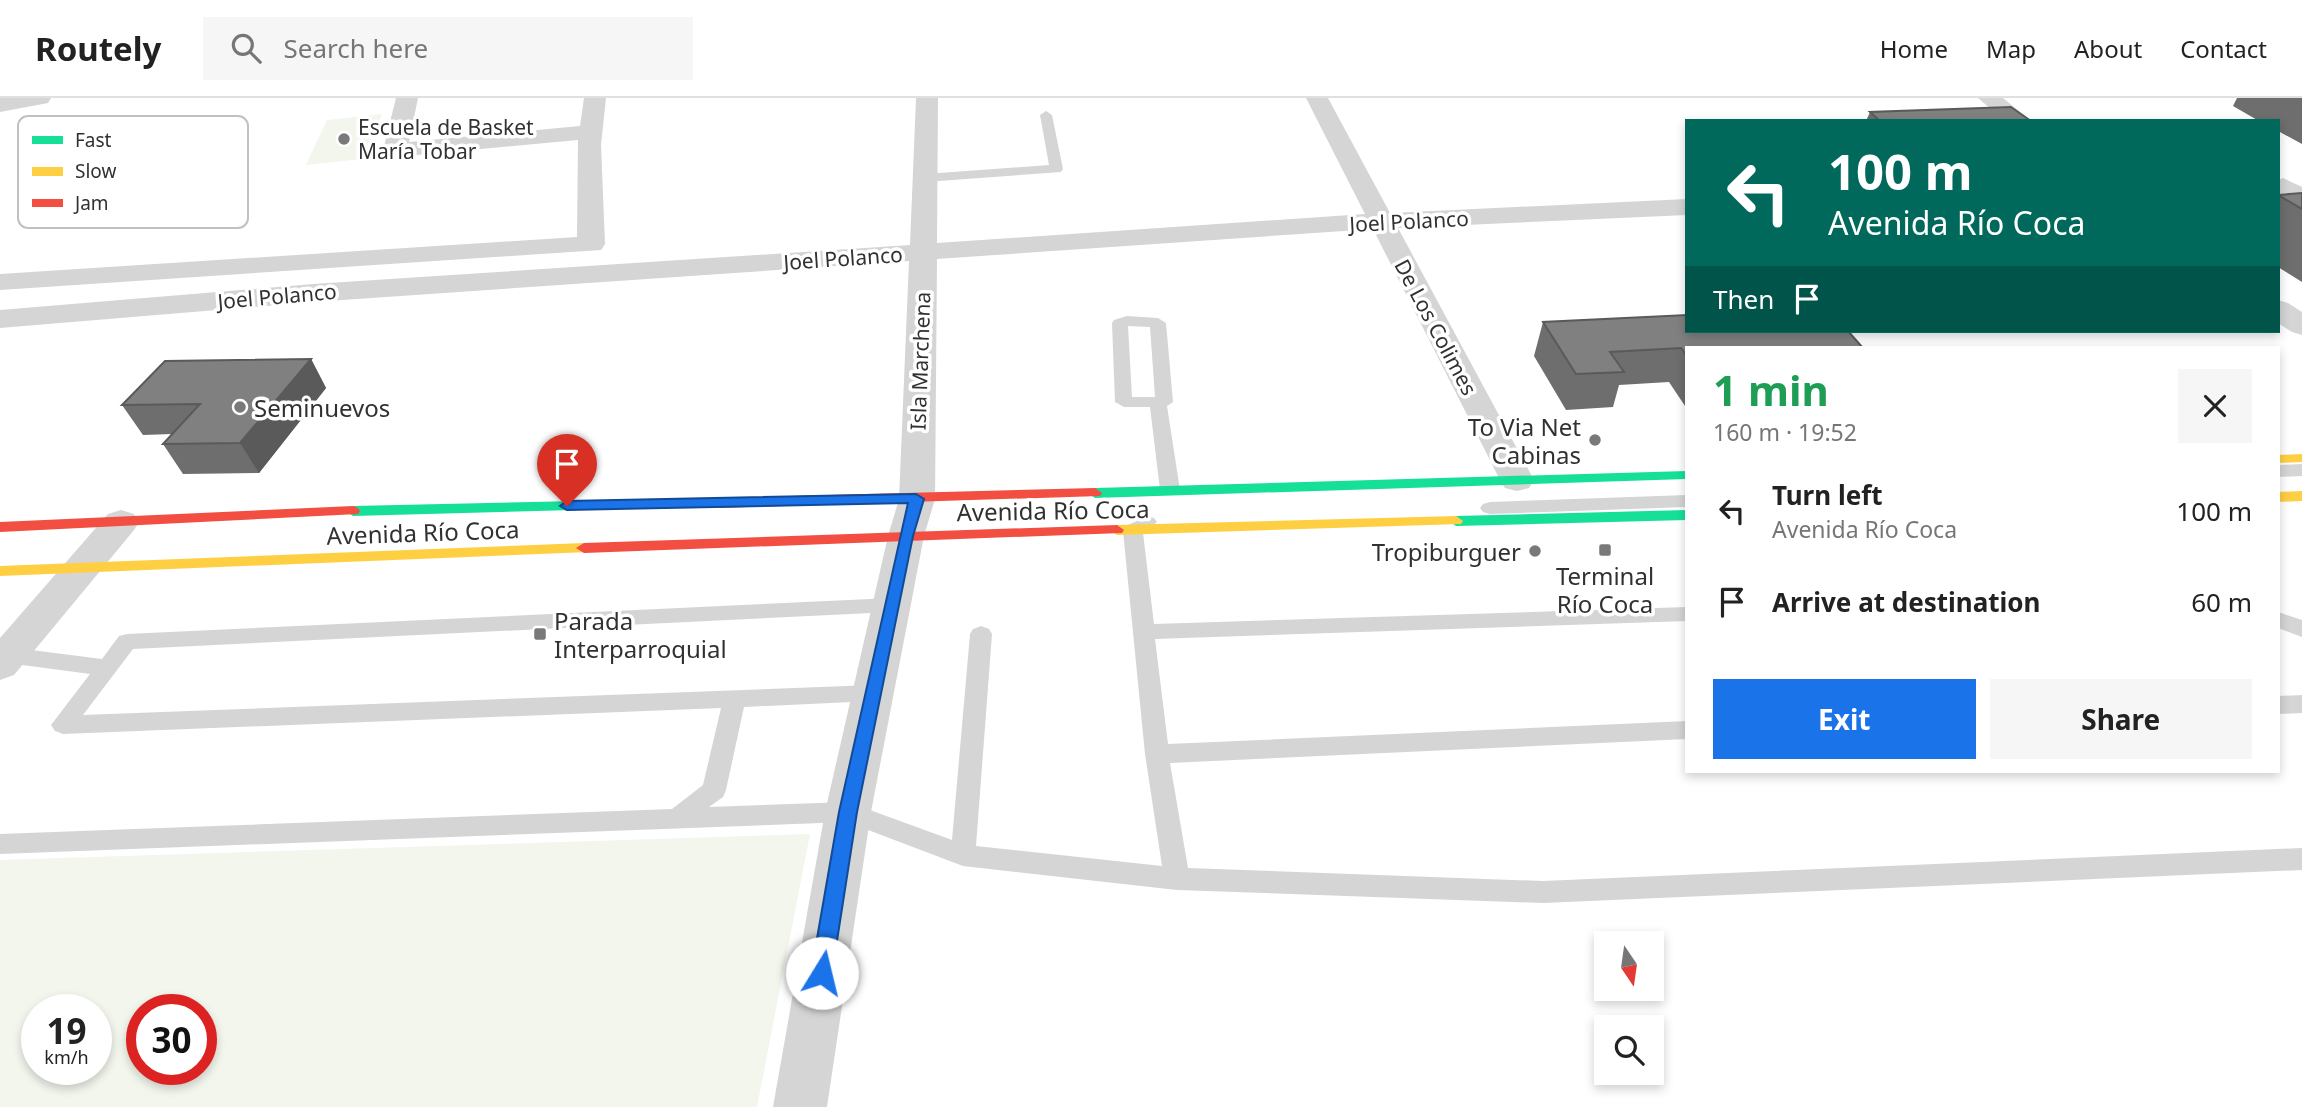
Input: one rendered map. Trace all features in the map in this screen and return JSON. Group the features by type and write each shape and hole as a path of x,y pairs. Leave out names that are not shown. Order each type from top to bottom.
{"main road":[{"path":"2280,459 2302,458"},
{"name":"Avenida Río Coca","path":"0,527 406,509 916,499 1685,475"},
{"path":"2280,497 2302,496"},
{"name":"Avenida Río Coca","path":"0,571 906,536 1685,515"}],"street":[{"path":"0,105 40,98"},
{"path":"407,98 395,150 592,132"},
{"path":"0,282 591,244 589,145 595,98"},
{"name":"Isla Marchena","path":"800,1107 848,812 916,499 927,98"},
{"name":"De Los Colimes","path":"1317,98 1517,480"},
{"path":"1989,98 2017,119"},
{"name":"Joel Polanco","path":"0,319 327,292 923,252 1381,222 1685,206"},
{"path":"2280,310 2302,326"},
{"path":"3,658 121,522"}],"lane":[{"path":"925,178 1056,169 1046,115"},
{"path":"1123,321 1158,323 1166,399 1158,404 1124,402 1120,323 1123,321"},
{"path":"1158,404 1170,490"},
{"path":"2280,471 2302,470"},
{"path":"1177,879 1157,754 1143,632 1133,531 1140,524 1158,519 1685,501"},
{"path":"873,693 734,701 63,725 127,642 892,605"},
{"path":"1143,632 1685,614"},
{"path":"2280,620 2302,629"},
{"path":"963,855 981,634"},
{"path":"3,658 107,668"},
{"path":"676,818 714,790 734,701"},
{"path":"2280,705 2302,704"},
{"path":"1157,754 1685,730"},
{"path":"0,844 848,812 963,855 1177,879 1543,892 2302,859"}],"shaded area":[{"name":"Escuela de Basket María Tobar","path":"382,114 362,159 306,165 327,120"},
{"path":"810,834 757,1107 0,1107 0,860"}],"building":[{"path":"2011,107 2028,119 1878,119 1870,112"},
{"path":"2302,193 2302,209 2280,196"},
{"path":"1685,315 1685,333 1850,333 1861,346 1685,346 1685,353 1681,348 1610,352 1624,372 1576,374 1543,322"},
{"path":"311,359 240,443 163,444 200,404 122,405 165,361"}],"traffic: fast":[{"path":"1095,493 1685,475"},
{"path":"353,511 719,503"},
{"path":"1456,521 1685,515"}],"traffic: slow":[{"path":"2280,459 2302,458"},
{"path":"2280,497 2302,496"},
{"path":"1117,530 1456,521"},
{"path":"0,571 584,548"}],"traffic: jam":[{"path":"719,503 1095,493"},
{"path":"0,527 353,511"},
{"path":"584,548 1117,530"}],"place":[{"name":"Escuela de Basket María Tobar","path":"344,139"},
{"name":"Seminuevos","path":"240,407"},
{"name":"To Via Net Cabinas","path":"1595,440"},
{"name":"Terminal Río Coca","path":"1605,550"},
{"name":"Tropiburguer","path":"1535,551"},
{"name":"Parada Interparroquial","path":"540,634"}],"route":[{"path":"567,506 916,499 848,812 822,973"}]}
